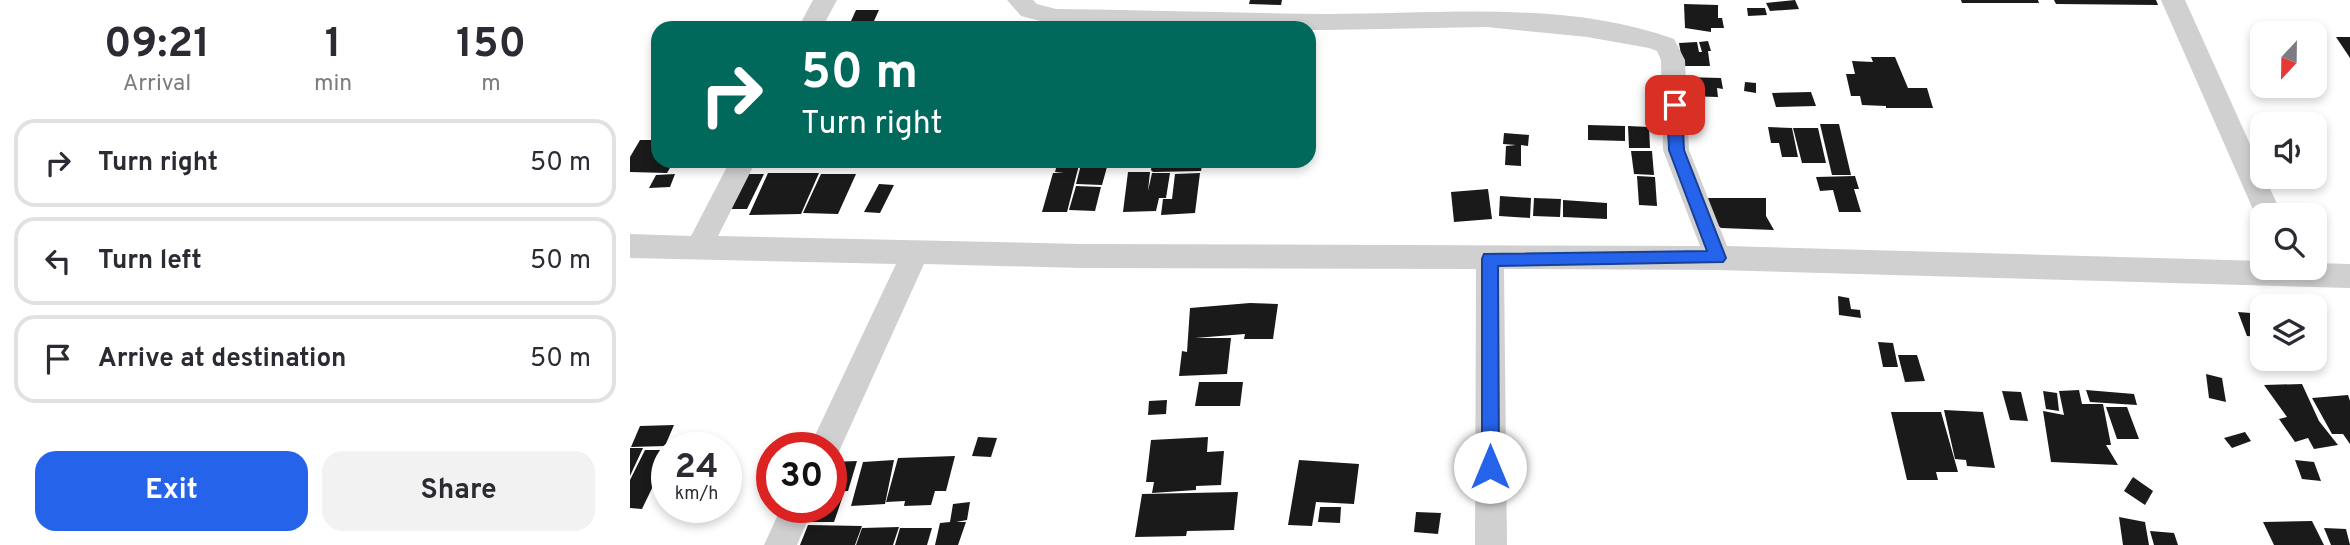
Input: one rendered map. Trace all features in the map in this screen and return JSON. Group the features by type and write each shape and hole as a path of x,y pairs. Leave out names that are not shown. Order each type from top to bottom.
{"street":[{"path":"814,21 825,0"},
{"path":"1018,0 1029,10 1056,17 1273,21"},
{"path":"2173,0 2264,203"},
{"path":"1316,22 1487,9 1652,40 1666,45 1673,60 1676,150 1718,258"},
{"path":"699,247 739,168"},
{"path":"630,246 915,253 1490,259 1718,258 2250,270"},
{"path":"832,432 915,253"},
{"path":"1490,259 1491,545"},
{"path":"2327,274 2350,276"},
{"path":"780,545 790,523"}],"building":[{"path":"1250,0 1282,0 1281,5 1249,4"},
{"path":"1795,0 1799,9 1770,11 1766,3"},
{"path":"1961,0 2038,0 2039,3 1962,3"},
{"path":"2054,0 2156,0 2158,5 2056,4"},
{"path":"1684,4 1718,5 1718,18 1722,18 1724,28 1711,28 1711,32 1685,28"},
{"path":"1747,8 1765,8 1767,15 1748,16"},
{"path":"856,10 879,10 874,21 851,21"},
{"path":"2336,37 2350,37 2350,58"},
{"path":"1708,41 1711,51 1708,51 1710,66 1683,66 1679,43 1697,42 1699,52 1702,52 1699,42"},
{"path":"1871,57 1895,57 1908,88 1927,88 1933,108 1862,105 1860,96 1851,96 1846,74 1855,74 1852,61 1873,62"},
{"path":"1684,77 1721,78 1723,89 1717,88 1718,97 1686,96"},
{"path":"1745,82 1756,83 1756,93 1744,91"},
{"path":"1811,92 1816,106 1776,107 1772,93"},
{"path":"1820,124 1839,124 1851,175 1832,175"},
{"path":"1588,125 1625,126 1625,141 1588,140"},
{"path":"1628,126 1649,127 1650,148 1629,148"},
{"path":"1768,127 1792,128 1798,157 1782,157 1779,143 1771,143"},
{"path":"1793,128 1818,128 1826,163 1802,163"},
{"path":"1504,133 1529,135 1528,146 1521,145 1521,166 1505,165 1506,146 1516,145 1503,144"},
{"path":"640,140 651,140 651,168 670,168 667,173 630,172 630,157"},
{"path":"1631,151 1652,151 1654,175 1634,174"},
{"path":"1056,168 1078,168 1067,212 1042,212 1053,173 1064,173 1055,172"},
{"path":"1080,168 1107,168 1102,185 1076,184"},
{"path":"1151,168 1202,168 1201,171"},
{"path":"1128,172 1150,172 1148,191 1152,173 1170,173 1166,198 1159,198 1156,211 1123,212"},
{"path":"768,173 819,173 801,214 749,215"},
{"path":"1200,173 1195,213 1161,215 1163,199 1172,199 1175,174"},
{"path":"675,174 670,187 649,188 656,175"},
{"path":"741,174 764,174 747,209 723,209"},
{"path":"821,174 856,174 838,214 803,213"},
{"path":"1637,176 1655,177 1657,206 1639,205"},
{"path":"1855,176 1859,189 1854,189 1861,212 1839,212 1833,190 1820,191 1816,177"},
{"path":"879,184 894,185 880,213 864,212"},
{"path":"1076,186 1101,187 1095,211 1069,210"},
{"path":"1488,189 1492,219 1454,222 1451,192"},
{"path":"1500,196 1531,198 1530,218 1499,216"},
{"path":"1534,198 1561,199 1560,217 1533,216"},
{"path":"1707,198 1766,198 1766,216 1774,230 1721,228 1706,216"},
{"path":"1563,200 1607,203 1607,219 1563,217"},
{"path":"1838,296 1849,298 1851,309 1860,310 1861,318 1839,315"},
{"path":"1250,303 1278,304 1273,339 1244,339 1245,334 1195,338 1231,338 1227,374 1179,376 1182,351 1187,352 1190,308"},
{"path":"2238,312 2250,313 2250,336 2247,336"},
{"path":"1878,342 1893,343 1898,367 1883,367"},
{"path":"1898,355 1917,355 1925,381 1905,382"},
{"path":"2206,374 2222,378 2226,402 2209,398"},
{"path":"1199,382 1243,382 1240,406 1195,406"},
{"path":"2302,384 2319,421 2338,445 2314,449 2308,438 2295,442 2279,419 2287,417 2264,385"},
{"path":"2079,390 2082,404 2103,404 2111,445 2106,445 2118,465 2051,462 2043,411 2064,415 2059,391"},
{"path":"2086,390 2134,394 2137,405 2090,402"},
{"path":"2002,391 2021,392 2028,421 2010,420"},
{"path":"2043,391 2057,393 2059,411 2046,409"},
{"path":"2348,395 2350,444 2343,434 2332,434 2312,398"},
{"path":"1167,400 1166,414 1148,415 1149,401"},
{"path":"2106,407 2127,407 2139,439 2117,439"},
{"path":"1944,410 1983,412 1995,468 1967,466 1966,460 1955,459"},
{"path":"1891,412 1941,412 1958,472 1936,472 1938,480 1907,480"},
{"path":"674,425 671,432 651,432 651,446 631,447 640,426"},
{"path":"2245,432 2251,441 2232,448 2224,438"},
{"path":"978,437 997,438 991,457 972,456"},
{"path":"1208,437 1207,452 1224,451 1221,485 1152,493 1154,482 1146,482 1151,440"},
{"path":"630,448 643,448 630,476"},
{"path":"645,450 651,450 651,490 642,509 630,508 630,480"},
{"path":"955,456 946,491 935,491 931,505 904,506 905,501 886,502 898,458"},
{"path":"894,460 885,504 851,506 863,462"},
{"path":"1299,460 1359,464 1354,504 1316,502 1312,526 1288,525"},
{"path":"2295,460 2314,462 2321,481 2302,479"},
{"path":"847,461 857,461 847,491"},
{"path":"2133,477 2153,491 2145,505 2124,491"},
{"path":"1238,492 1234,530 1187,531 1186,536 1135,537 1142,494"},
{"path":"970,502 967,520 956,522 966,522 958,545 935,545 940,523 950,522 953,504"},
{"path":"1320,507 1341,507 1340,523 1318,522"},
{"path":"1416,512 1441,513 1438,534 1414,532"},
{"path":"2119,517 2145,522 2149,545 2123,545"},
{"path":"2312,521 2324,545 2274,545 2263,522"},
{"path":"808,525 862,526 855,545 800,545"},
{"path":"899,527 893,545 856,545 862,528"},
{"path":"900,528 932,528 927,545 895,545"},
{"path":"2324,528 2346,529 2350,545 2331,545"},
{"path":"2150,531 2174,533 2178,545 2154,545"}],"route":[{"path":"1490,467 1490,259 1718,258 1676,150 1675,105"}]}
